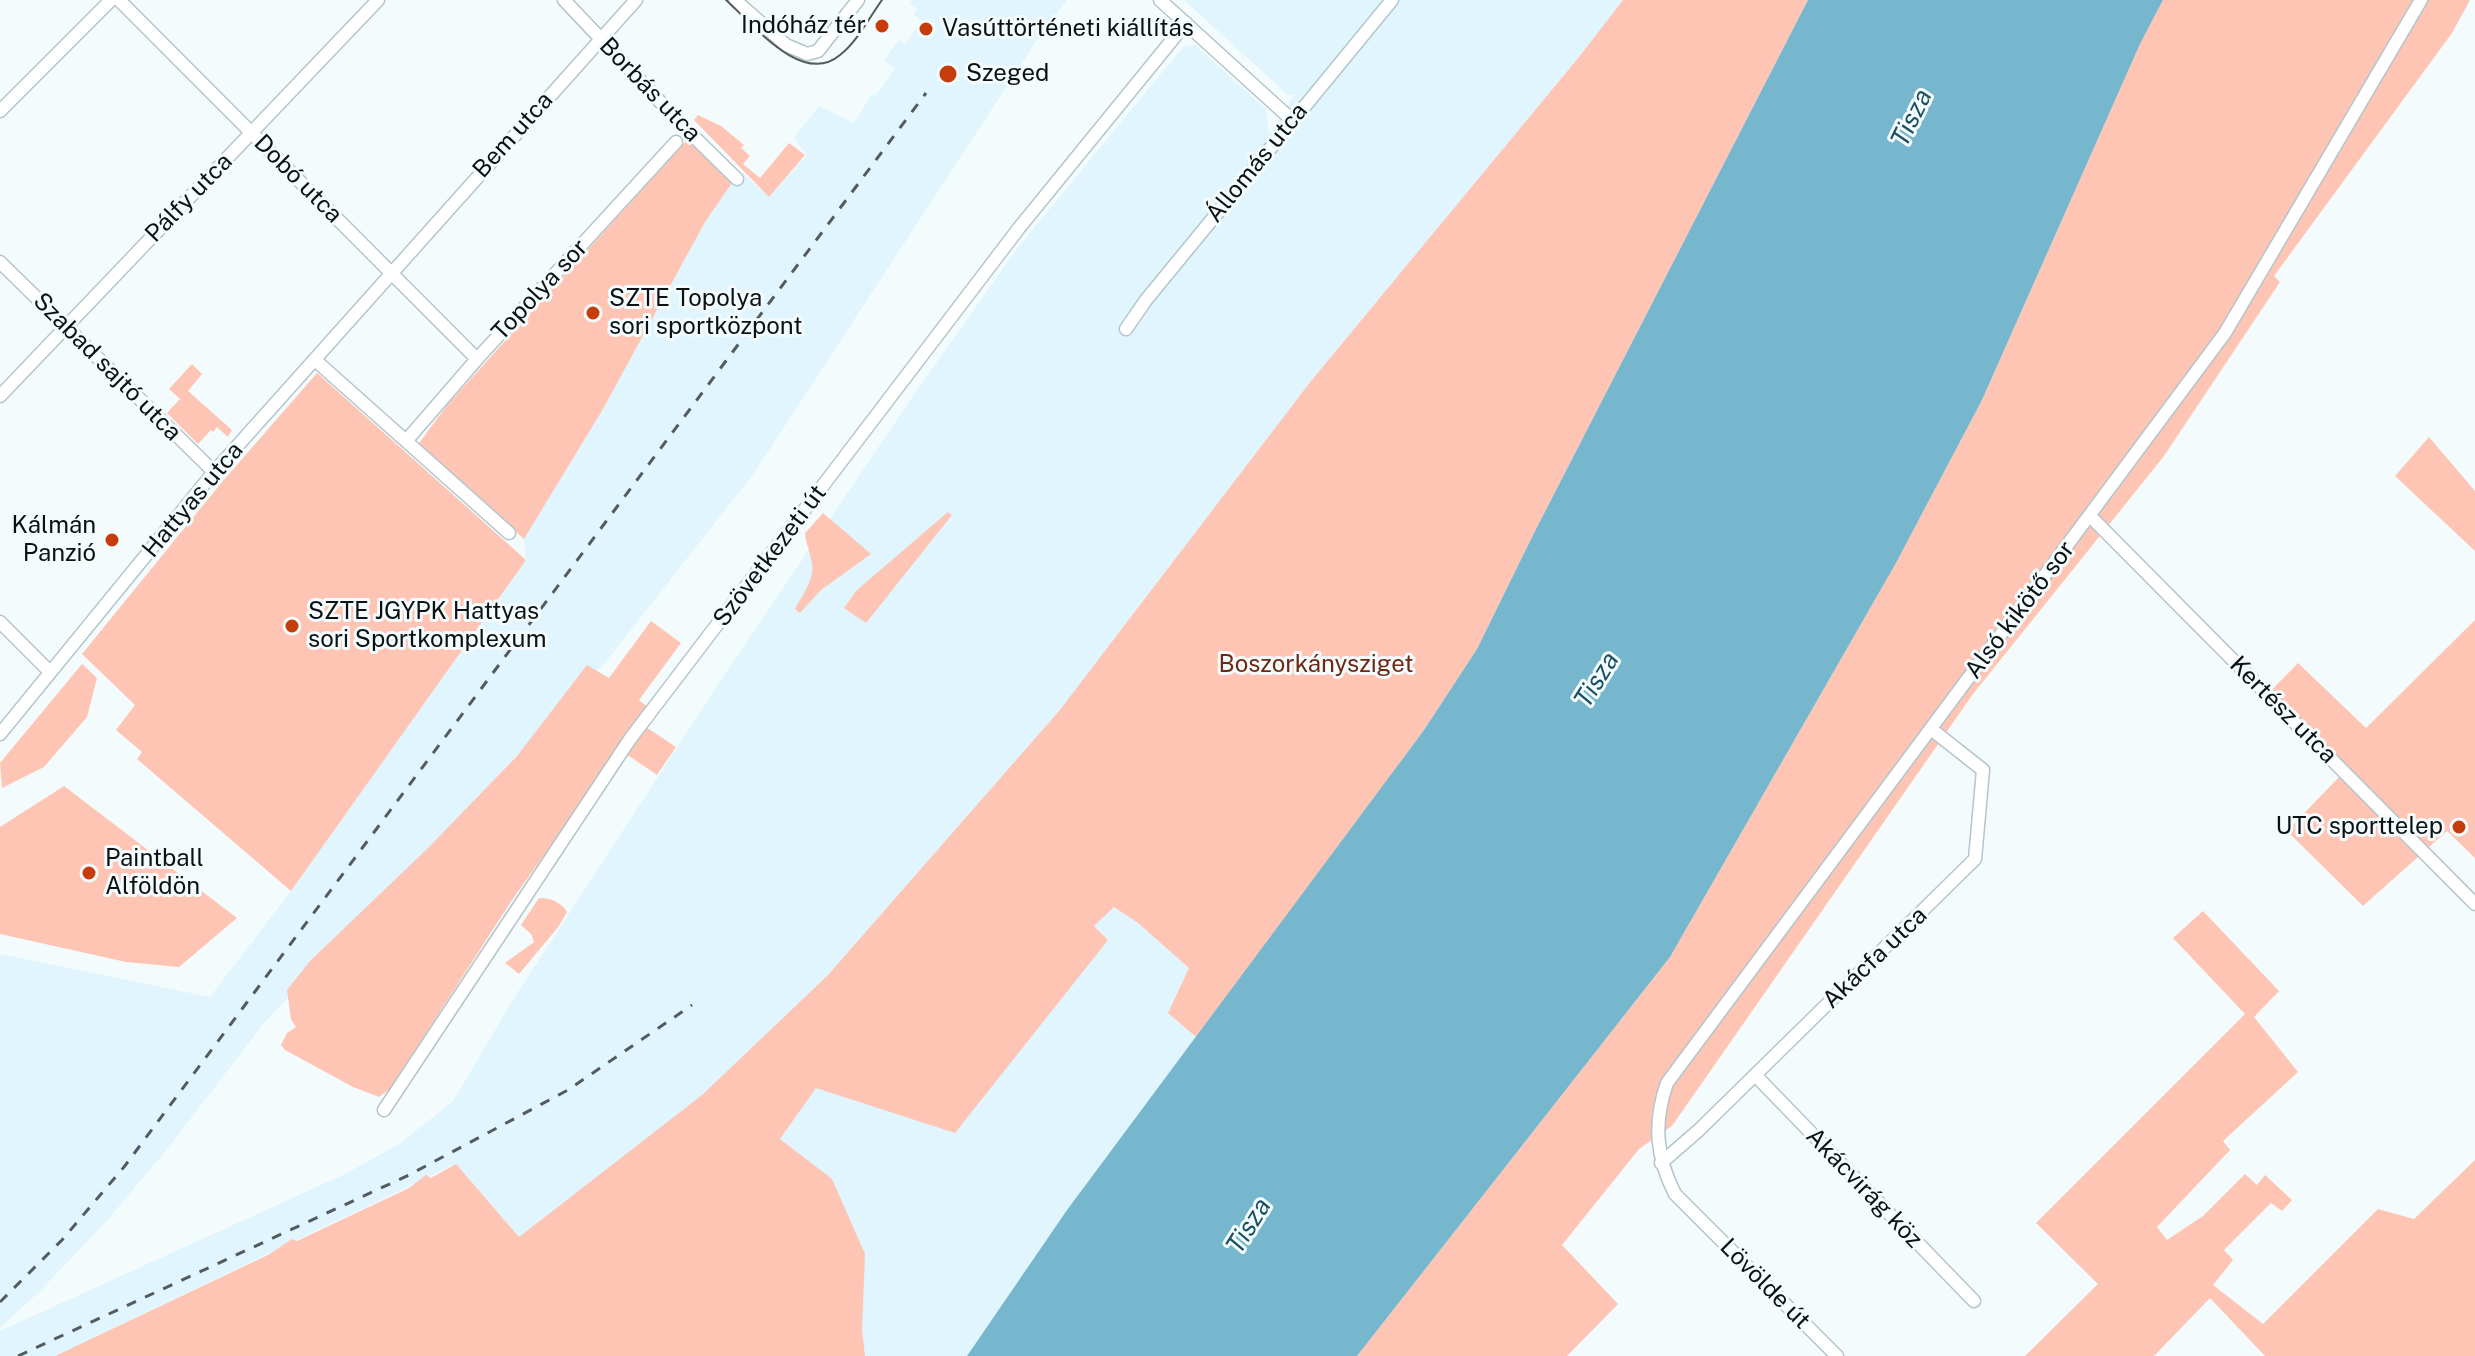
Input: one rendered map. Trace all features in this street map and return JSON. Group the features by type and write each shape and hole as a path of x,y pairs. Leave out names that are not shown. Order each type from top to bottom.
{"street":[{"path":"0,111 111,0"},
{"name":"Dobó utca","path":"119,0 477,359"},
{"name":"Pálfy utca","path":"0,396 378,0"},
{"name":"Borbás utca","path":"564,0 737,179"},
{"name":"Bem utca","path":"392,271 636,0"},
{"path":"735,0 786,45 807,54 818,51 858,0"},
{"path":"1160,0 1292,120"},
{"name":"Állomás utca","path":"1126,329 1156,288 1392,0"},
{"name":"Alsó kikötő sor","path":"1693,1212 1675,1194 1661,1163 1657,1125 1659,1106 1667,1083 2225,333 2421,0"},
{"name":"Szövetkezeti út","path":"384,1110 630,739 1019,228 1186,23"},
{"name":"Topolya sor","path":"406,441 676,142"},
{"name":"Szabad sajtó utca","path":"0,262 214,472"},
{"name":"Hattyas utca","path":"0,734 214,472 392,271"},
{"path":"315,360 509,533"},
{"name":"Kertész utca","path":"2090,516 2475,904"},
{"path":"0,622 50,672"},
{"name":"Akácfa utca","path":"1661,1163 1975,859 1983,770 1931,729"},
{"name":"Akácvirág köz","path":"1755,1075 1974,1301"},
{"name":"Lövölde út","path":"1693,1212 1837,1356"}],"shaded area":[{"path":"912,0 1067,0 1033,46 754,473 608,659 264,1023 168,1148 104,1224 0,1328 0,954 210,997 291,891 526,560 524,539 603,409 705,222 732,183 743,173 769,197 807,155 794,138 819,106 854,123 872,94 875,96 895,69 884,60 899,40 905,44 922,21 914,14 917,9 909,3"},
{"path":"1184,0 1623,0 1311,381 1059,711 828,975 702,1095 519,1237 455,1164 55,1356 0,1356 0,1331 343,1175 398,1145 453,1101 516,995 719,683 915,393 1019,246 1184,46 1195,45 1266,109 1269,134 1295,94 1288,95"},
{"path":"1114,907 1138,923 1189,968 1168,1013 1196,1037 1067,1210 967,1356 865,1356 862,1330 780,1139 816,1088 1108,939 1094,926"}],"green space":[{"name":"Boszorkánysziget","path":"1623,0 1808,0 1477,649 1424,730 1196,1037 1168,1013 1189,968 1138,923 1114,907 1094,926 1108,940 955,1133 816,1088 780,1139 832,1179 865,1254 862,1330 865,1356 55,1356 268,1255 292,1239 297,1241 409,1188 426,1175 431,1178 456,1164 519,1237 702,1095 828,975 1059,711 1311,381"},
{"path":"2163,0 2470,0 2452,33 2274,276 2280,282 2164,456 1973,694 1672,1126 1639,1149 1562,1245 1618,1304 1567,1356 1357,1356 1670,957 1896,563 1982,400 2140,44"},
{"path":"698,115 721,126 744,145 741,148 750,156 743,164 760,178 789,143 805,155 769,197 694,120"},
{"name":"SZTE Topolya sori sportközpont","path":"688,139 732,183 705,222 603,409 524,539 417,446 448,404"},
{"path":"192,364 202,374 188,391 232,430 228,437 217,427 198,444 167,413 180,399 169,389"},
{"name":"SZTE JGYPK Hattyas sori Sportkomplexum","path":"317,373 526,560 291,891 137,759 142,752 116,730 135,705 82,654 222,482"},
{"path":"2429,437 2475,491 2475,551 2395,476"},
{"path":"948,512 952,515 866,623 844,608 857,590"},
{"path":"823,513 871,554 821,590 800,613 795,609 812,572 805,533"},
{"path":"2475,620 2475,858 2447,831 2363,906 2287,831 2340,776 2261,701 2298,663 2366,728"},
{"path":"651,621 681,643 639,700 649,708 512,900 390,1089 379,1097 353,1087 285,1050 281,1045 287,1033 296,1027 291,1019 287,990 310,961 429,847 517,756 587,665 609,678"},
{"path":"82,664 97,678 87,717 44,767 2,788 0,763"},
{"path":"646,727 676,747 657,775 626,754"},
{"name":"Paintball Alföldön","path":"64,786 237,918 179,967 126,962 0,934 0,827"},
{"path":"539,898 555,901 567,912 519,974 505,963 534,942 531,934 521,925"},
{"path":"2203,911 2279,991 2254,1017 2298,1072 2223,1141 2230,1150 2157,1227 2167,1240 2203,1216 2245,1174 2257,1185 2265,1175 2292,1200 2282,1211 2271,1203 2224,1250 2233,1260 2213,1285 2263,1324 2378,1209 2414,1219 2475,1160 2475,1356 2265,1356 2210,1298 2154,1356 2025,1356 2098,1284 2036,1223 2245,1014 2173,938"}],"water":[{"name":"Tisza","path":"1808,0 2163,0 2140,44 1982,400 1896,563 1670,957 1357,1356 967,1356 1067,1210 1424,730 1477,649"}],"tram line":[{"path":"726,0 779,48 794,58 810,63 825,63 846,50 882,0"}],"railway":[{"path":"0,1302 62,1240 124,1167 926,93"},
{"path":"18,1356 409,1175 568,1090 692,1005"}],"place":[{"name":"Indóház tér","path":"882,26"},
{"name":"Vasúttörténeti kiállítás","path":"926,29"},
{"name":"Szeged","path":"948,74"},
{"name":"SZTE Topolya sori sportközpont","path":"593,313"},
{"name":"Kálmán Panzió","path":"112,540"},
{"name":"SZTE JGYPK Hattyas sori Sportkomplexum","path":"292,626"},
{"name":"UTC sporttelep","path":"2459,827"},
{"name":"Paintball Alföldön","path":"89,873"}]}
